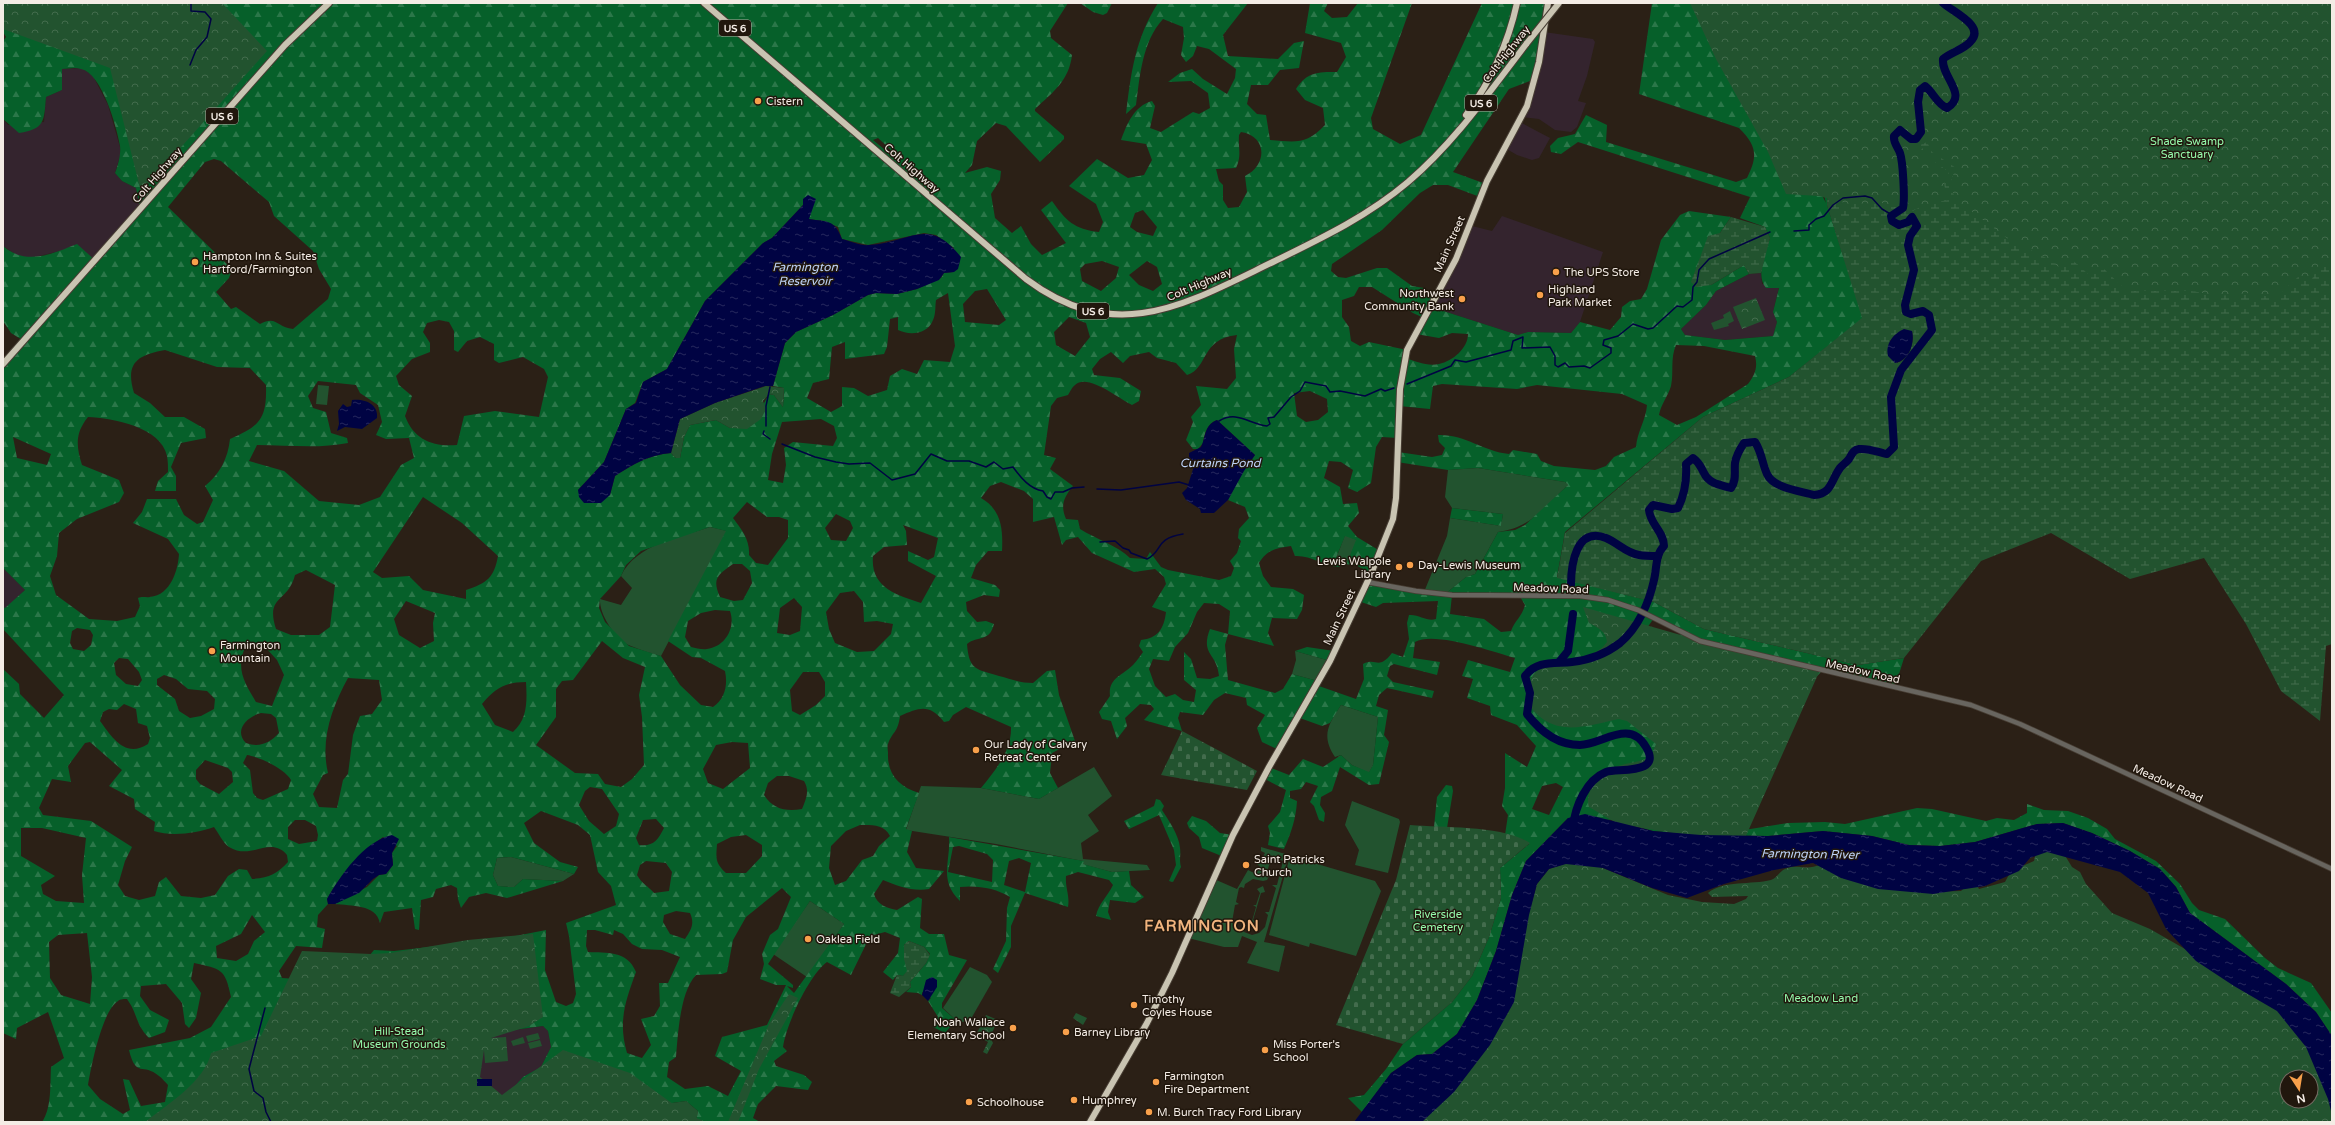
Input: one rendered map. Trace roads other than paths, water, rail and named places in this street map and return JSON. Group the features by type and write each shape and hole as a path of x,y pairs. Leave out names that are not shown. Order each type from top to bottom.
{"highway":[{"name":"Colt Highway","path":"3,364 280,50 329,3"},
{"name":"Colt Highway","path":"704,3 1026,279 1065,302 1096,312 1111,314 1143,314 1174,307 1203,296 1353,221 1396,192 1431,160 1460,130 1559,3"},
{"path":"1431,160 1470,110 1489,79 1508,39 1517,3"},
{"name":"Main Street","path":"1090,1122 1152,1012 1172,972 1233,835 1269,767 1330,661 1367,582 1393,519 1396,498 1400,389 1403,364 1407,350 1456,259 1487,182 1527,106 1539,62 1548,3"}],"street":[{"name":"Meadow Road","path":"1367,582 1416,591 1452,595 1580,596 1608,600 1647,614 1700,641 1971,705 2020,724 2332,869"}],"water":[{"name":"Farmington Reservoir","path":"808,195 816,199 809,219 826,221 830,223 836,228 842,239 869,245 918,234 928,234 938,237 949,244 961,257 958,269 954,272 944,273 939,280 917,289 897,294 876,293 868,295 833,315 796,332 785,343 773,386 765,386 715,403 680,419 671,453 648,458 615,476 610,495 601,503 584,503 579,497 578,490 604,462 626,409 636,403 643,382 667,369 705,301 763,243 772,238 803,205 803,199"},
{"path":"1904,329 1912,331 1912,346 1904,359 1895,363 1888,356 1888,347 1893,337"},
{"path":"352,400 361,400 370,403 376,409 377,418 362,429 345,427 337,431 339,424 338,411 343,404 347,407 351,406"},
{"name":"Curtains Pond","path":"1217,420 1255,455 1244,471 1228,500 1214,513 1201,513 1200,509 1186,500 1182,493 1187,488 1195,463 1189,457 1189,453 1201,447 1208,428"},
{"name":"Farmington River","path":"1585,814 1653,831 1701,835 1768,836 1823,831 1872,836 1909,845 1940,846 1975,842 2037,824 2063,823 2092,833 2130,851 2160,869 2176,887 2190,913 2286,984 2316,1012 2332,1036 2332,1115 2328,1099 2319,1078 2319,1069 2315,1069 2306,1047 2277,1011 2234,986 2196,961 2166,929 2148,893 2120,872 2047,852 2030,858 2019,871 1985,886 1933,894 1878,889 1841,878 1813,863 1774,870 1724,884 1687,898 1652,888 1603,868 1566,864 1549,869 1537,884 1529,915 1514,1002 1490,1045 1454,1092 1422,1122 1354,1122 1391,1073 1417,1055 1432,1054 1457,1034 1477,1000 1496,951 1512,895 1526,861 1568,818"},
{"path":"392,835 399,839 392,853 393,865 386,874 379,875 373,879 359,893 335,904 328,904 327,899 332,890 354,861 372,844"},
{"path":"932,977 937,980 937,987 928,1001 922,995 926,980"},
{"path":"477,1079 492,1079 492,1086 477,1086"}],"waterway":[{"path":"190,65 196,50 207,37 211,19 205,12 191,11 191,3"},
{"path":"1573,827 1579,803 1587,788 1593,781 1606,772 1628,770 1644,766 1649,762 1650,756 1646,747 1632,734 1615,735 1588,744 1580,745 1564,743 1550,736 1543,731 1527,714 1530,693 1525,676 1535,667 1540,665 1585,660 1598,656 1620,643 1632,630 1646,606 1654,580 1659,553 1664,546 1662,536 1652,520 1649,510 1653,505 1672,509 1678,508 1685,487 1686,464 1693,458 1699,463 1709,480 1716,484 1731,488 1735,479 1737,455 1744,443 1755,442 1770,479 1781,486 1814,495 1820,494 1828,489 1840,468 1855,450 1866,449 1887,454 1894,447 1891,397 1901,370 1932,330 1929,315 1923,311 1911,314 1906,312 1905,305 1914,270 1908,245 1910,236 1917,226 1912,217 1908,222 1899,225 1892,221 1891,216 1903,208 1904,197 1901,158 1894,141 1894,136 1900,130 1911,139 1916,139 1921,132 1918,102 1920,90 1925,86 1938,101 1947,108 1953,103 1955,92 1946,72 1943,59 1967,45 1974,36 1974,30 1971,25 1943,3"},
{"path":"1794,231 1809,230 1809,225 1816,219 1824,216 1833,205 1843,198 1865,196 1872,198 1882,209 1892,215"},
{"path":"1407,384 1451,366 1455,360 1466,362 1511,350 1513,341 1523,337 1522,348 1550,347 1555,356 1555,365 1558,367 1565,363 1569,367 1584,366 1590,368 1611,353 1611,348 1603,345 1604,340 1618,336 1633,324 1648,329 1653,328 1677,306 1683,307 1692,300 1693,287 1697,282 1699,270 1709,259 1770,232"},
{"path":"1219,421 1225,418 1237,417 1267,426 1270,424 1268,418 1274,417 1291,397 1300,391 1305,382 1326,386 1330,392 1340,391 1365,396 1381,389 1385,391 1394,388"},
{"path":"766,426 766,406 770,387"},
{"path":"764,431 763,434 770,439"},
{"path":"782,444 815,457 836,462 849,464 870,463 892,480 915,474 931,454 947,461 969,461 986,467 994,462 1003,469 1013,467 1026,482 1034,488 1043,491 1047,497 1051,499 1055,492 1063,492 1072,488 1084,487"},
{"path":"1097,489 1121,490 1179,482 1189,485"},
{"path":"1100,542 1115,541 1131,553 1147,559 1152,556 1160,545 1167,539 1183,534"},
{"path":"1571,585 1574,558 1582,542 1588,537 1596,536 1606,538 1634,554 1658,556"},
{"path":"1559,662 1568,651 1573,614"},
{"path":"265,1008 249,1069 254,1091 263,1098 266,1112 271,1122"}],"place":[{"name":"Cistern","path":"758,101"},
{"name":"Hampton Inn & Suites Hartford/Farmington","path":"195,262"},
{"name":"The UPS Store","path":"1556,272"},
{"name":"Highland Park Market","path":"1540,295"},
{"name":"Northwest Community Bank","path":"1462,299"},
{"name":"Day-Lewis Museum","path":"1410,565"},
{"name":"Lewis Walpole Library","path":"1399,567"},
{"name":"Farmington Mountain","path":"212,651"},
{"name":"Our Lady of Calvary Retreat Center","path":"976,750"},
{"name":"Saint Patricks Church","path":"1246,865"},
{"name":"Oaklea Field","path":"808,939"},
{"name":"Timothy Coyles House","path":"1134,1005"},
{"name":"Noah Wallace Elementary School","path":"1013,1028"},
{"name":"Barney Library","path":"1066,1032"},
{"name":"Miss Porter's School","path":"1265,1050"},
{"name":"Farmington Fire Department","path":"1156,1082"},
{"name":"Humphrey","path":"1074,1100"},
{"name":"Schoolhouse","path":"969,1102"},
{"name":"M. Burch Tracy Ford Library","path":"1149,1112"}],"district":[{"name":"FARMINGTON","path":"1202,926"}],"park label":[{"name":"Shade Swamp Sanctuary","path":"2187,147"},
{"name":"Riverside Cemetery","path":"1438,920"},
{"name":"Meadow Land","path":"1821,998"},
{"name":"Hill-Stead Museum Grounds","path":"399,1037"}]}
